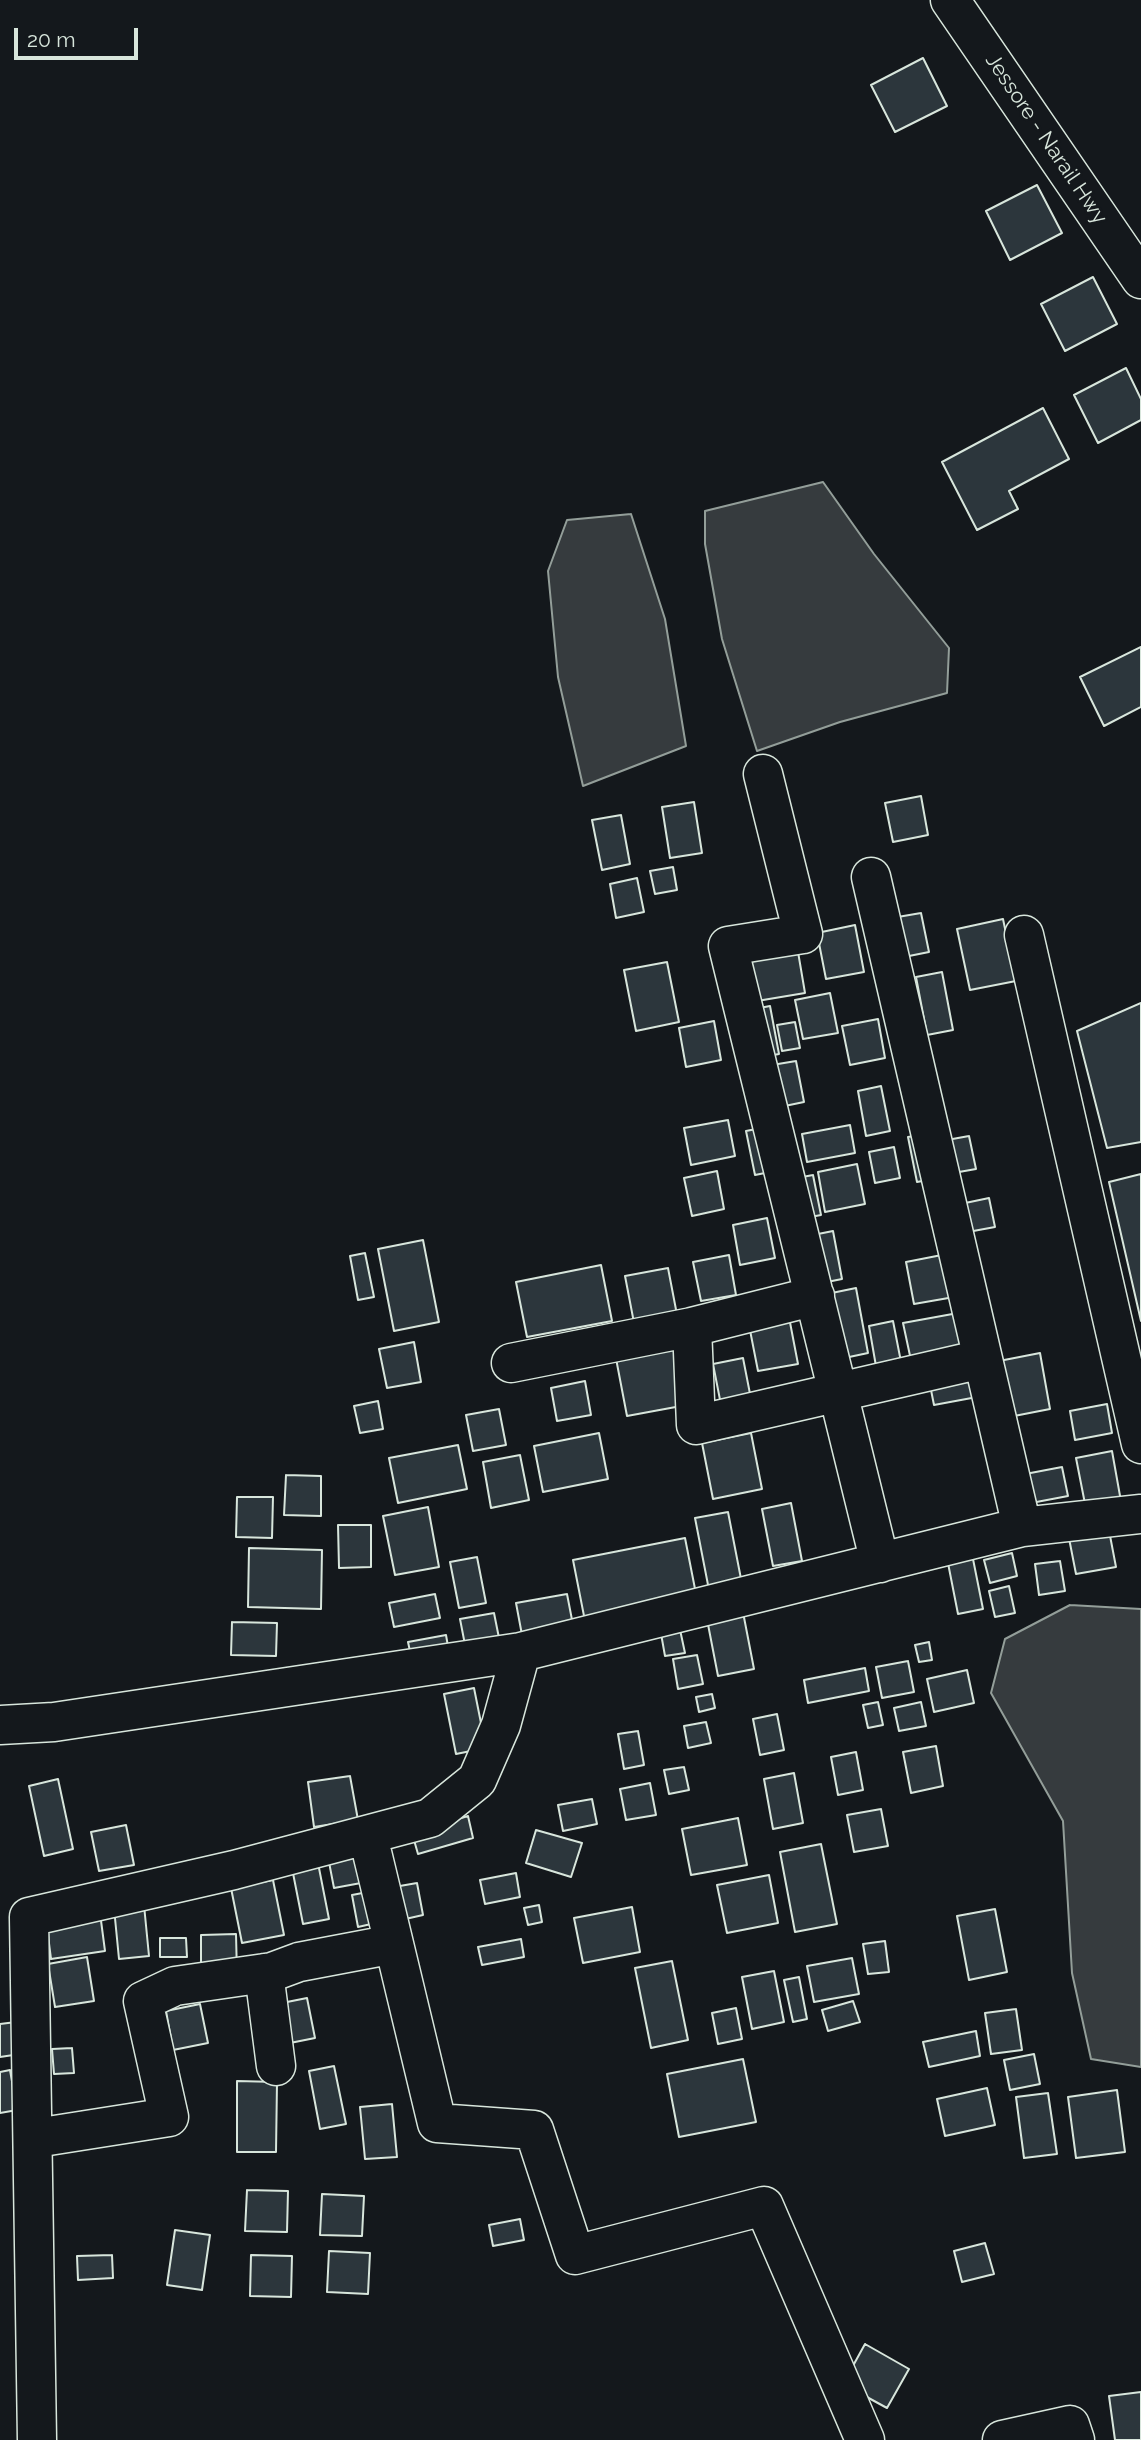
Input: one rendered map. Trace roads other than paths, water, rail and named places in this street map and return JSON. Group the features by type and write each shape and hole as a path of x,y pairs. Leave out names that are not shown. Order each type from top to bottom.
{"main road":[{"name":"Jessore - Narail Hwy","path":"950,0 1141,279"},
{"path":"763,774 803,934 728,946 880,1563"},
{"path":"871,877 1022,1527"},
{"path":"1024,935 1141,1444"},
{"path":"511,1363 692,1327 815,1296"},
{"path":"692,1327 696,1425 982,1359"},
{"path":"0,1725 54,1722 521,1652 1022,1527 1141,1514"},
{"path":"37,2440 29,1917 234,1870 430,1818 477,1780 501,1725 521,1652"},
{"path":"369,1840 437,2123 534,2130 575,2255 764,2206 865,2440"},
{"path":"41,2137 169,2117 143,2001 175,1986 264,1973 299,1962 394,1944"},
{"path":"264,1973 276,2066"},
{"path":"1002,2440 1070,2425 1075,2440"}]}
